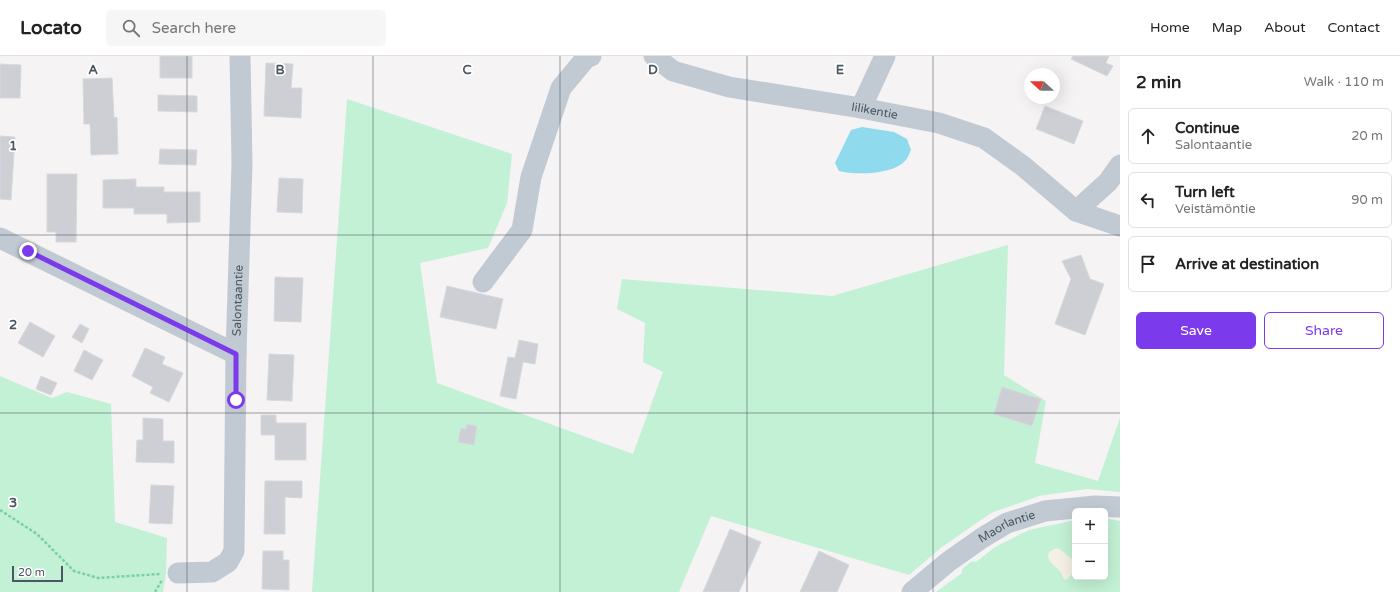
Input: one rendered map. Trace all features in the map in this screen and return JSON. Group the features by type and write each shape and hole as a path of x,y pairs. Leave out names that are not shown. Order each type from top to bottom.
{"street":[{"name":"Salontaantie","path":"178,573 212,572 228,562 234,551 236,354 242,163 240,56"},
{"path":"483,282 522,230 531,177 561,88 586,58 592,56"},
{"name":"Iilikentie","path":"654,56 673,71 729,87 861,108 939,123 984,138 1023,166 1076,211"},
{"path":"861,108 885,56"},
{"path":"1120,165 1108,182 1076,211 1120,226"},
{"path":"0,238 236,354"},
{"name":"Maorlantie","path":"912,592 948,562 982,538 1007,523 1045,511 1095,506 1120,507"}],"path":[{"path":"0,510 36,534 74,571 98,578 178,573"}],"green space":[{"path":"347,99 512,154 507,203 488,248 420,263 437,383 633,454 663,372 643,362 645,323 617,309 622,279 832,296 1008,245 1004,375 1046,401 1035,463 1098,481 1120,418 1120,492 1087,489 1039,496 991,513 942,547 909,575 711,516 679,592 312,592"},
{"path":"0,376 52,398 67,392 111,404 115,522 167,538 166,574 163,592 0,592"},
{"path":"1108,519 1120,521 1120,592 936,592 962,573 962,569 972,561 976,562 995,547 1029,530 1072,521 1072,580 1108,580"}],"sand":[{"path":"1056,548 1072,559 1072,574 1069,578 1066,580 1063,578 1060,571 1050,561 1048,557 1049,552"}],"water":[{"path":"862,127 894,132 907,139 911,150 906,160 899,166 892,169 874,173 839,171 835,163 851,130"}],"building":[{"path":"160,56 192,56 192,78 160,78"},
{"path":"1073,56 1109,56 1106,63 1113,66 1107,76 1071,59"},
{"path":"266,63 293,64 291,88 302,88 301,118 264,116"},
{"path":"0,64 21,65 20,98 0,98"},
{"path":"112,78 114,118 117,117 118,154 91,155 90,124 84,124 83,79"},
{"path":"158,95 197,96 197,112 158,111"},
{"path":"1045,106 1083,121 1074,144 1036,129"},
{"path":"0,136 15,137 11,200 0,199"},
{"path":"160,149 197,150 196,165 159,164"},
{"path":"47,174 77,174 76,242 56,242 56,232 47,232"},
{"path":"279,178 303,179 302,213 277,212"},
{"path":"136,179 136,187 164,187 164,192 200,192 200,222 167,223 167,214 134,214 134,208 103,208 103,180"},
{"path":"1081,255 1090,279 1104,284 1085,335 1055,324 1071,279 1062,261"},
{"path":"275,277 303,278 301,322 274,321"},
{"path":"447,286 503,299 496,329 440,317"},
{"path":"30,322 55,336 43,357 18,343"},
{"path":"80,324 89,329 82,343 72,337"},
{"path":"519,340 538,344 535,364 523,362 516,399 500,396 508,357 515,358"},
{"path":"145,348 165,357 162,364 183,373 169,402 150,393 153,387 132,376"},
{"path":"84,350 103,360 92,380 74,371"},
{"path":"269,354 294,355 292,401 267,400"},
{"path":"41,376 57,383 51,395 36,389"},
{"path":"1002,387 1041,399 1032,426 994,414"},
{"path":"261,415 276,415 276,423 306,423 306,460 275,460 275,435 261,435"},
{"path":"143,418 163,419 163,441 174,441 174,463 136,462 137,440 143,440"},
{"path":"467,424 477,426 474,445 458,442 461,428 466,429"},
{"path":"265,481 302,481 302,498 285,497 285,534 264,534"},
{"path":"151,485 174,486 172,524 149,523"},
{"path":"730,529 761,542 739,592 703,592"},
{"path":"263,551 283,551 283,560 289,560 289,590 262,589"},
{"path":"819,551 849,565 837,592 800,592"}],"route":[{"path":"28,251 236,354 236,400"}]}
